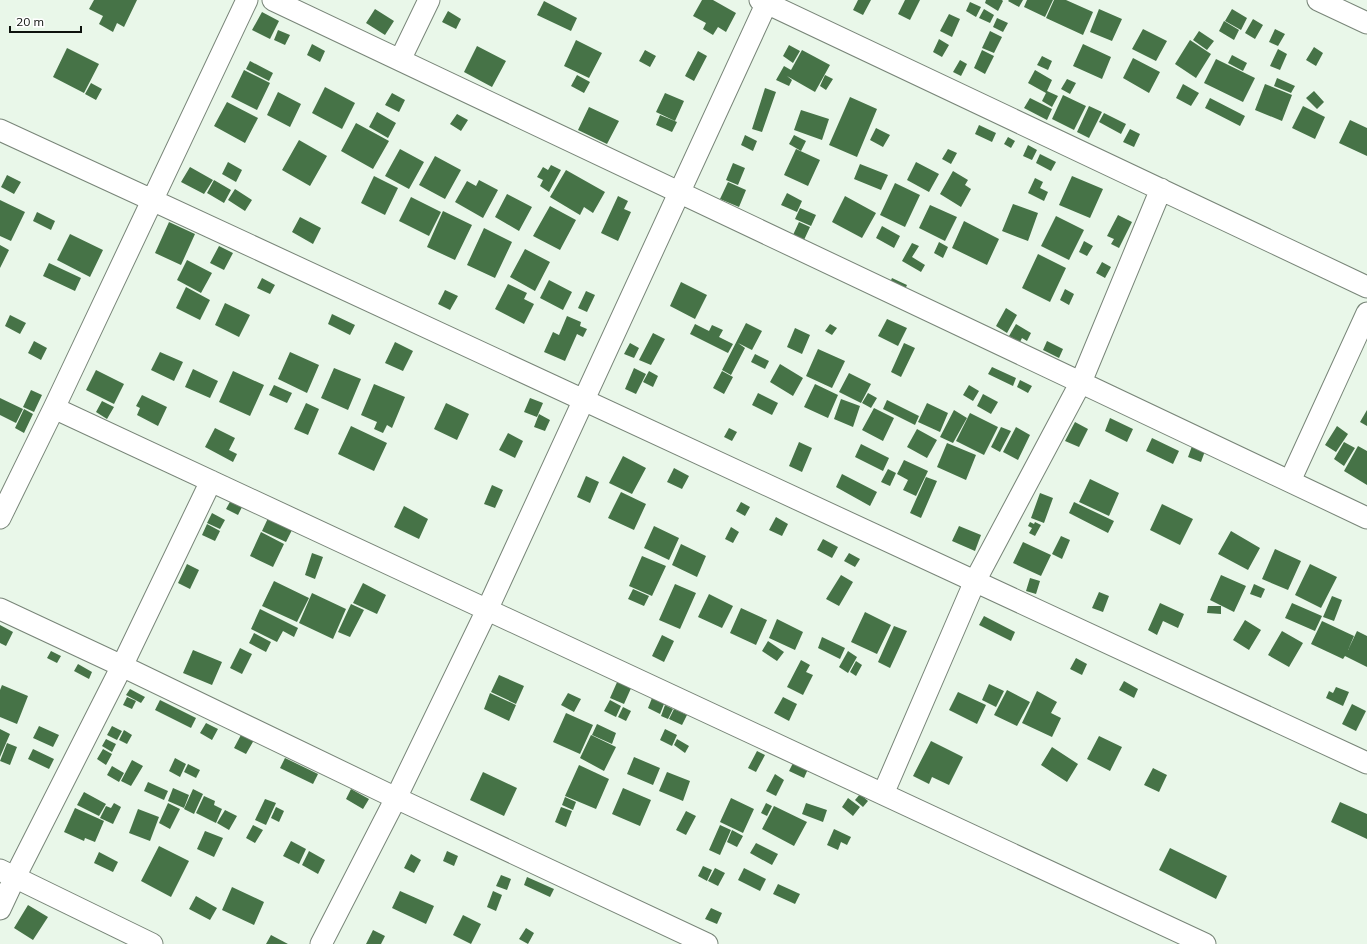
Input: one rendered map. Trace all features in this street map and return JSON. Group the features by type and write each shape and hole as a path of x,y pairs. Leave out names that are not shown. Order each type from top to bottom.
{"street":[{"path":"0,518 54,408 248,0"},
{"path":"273,0 1367,518"},
{"path":"400,60 429,0"},
{"path":"1318,0 1367,23"},
{"path":"321,944 396,798 487,610 680,192 765,1 1367,287"},
{"path":"0,130 1367,763"},
{"path":"883,794 975,582 1081,382 1161,189"},
{"path":"1290,481 1367,312"},
{"path":"54,408 1205,944"},
{"path":"0,909 7,873 122,666 211,481"},
{"path":"0,609 396,798 707,944"},
{"path":"7,873 152,944"}],"building":[{"path":"94,0 137,0 124,27 117,23 113,32 99,24 103,16 89,9"},
{"path":"702,0 713,0 736,13 726,32 718,27 713,35 703,29 706,23 693,16"},
{"path":"858,0 871,0 863,15 853,10"},
{"path":"905,0 920,0 910,20 898,14"},
{"path":"986,0 1003,1 998,11 985,3"},
{"path":"1023,0 1019,7 1008,1"},
{"path":"1027,0 1053,0 1045,17 1024,7"},
{"path":"1054,0 1066,0 1093,12 1083,35 1046,18"},
{"path":"544,1 577,18 571,31 537,15"},
{"path":"970,2 981,7 976,17 966,11"},
{"path":"375,9 394,21 385,35 366,23"},
{"path":"984,9 994,15 990,23 979,18"},
{"path":"1099,9 1122,19 1112,41 1090,32"},
{"path":"1232,9 1247,18 1241,30 1225,21"},
{"path":"448,11 461,19 456,29 442,22"},
{"path":"262,12 279,21 270,39 252,30"},
{"path":"949,14 960,19 952,37 940,31"},
{"path":"997,18 1008,23 1003,32 993,27"},
{"path":"1253,19 1263,25 1255,39 1245,33"},
{"path":"1224,21 1239,30 1234,40 1219,31"},
{"path":"1143,29 1167,41 1156,61 1132,49"},
{"path":"1275,29 1285,34 1278,46 1269,42"},
{"path":"278,30 290,35 285,45 274,40"},
{"path":"990,31 1002,37 994,53 982,48"},
{"path":"1199,31 1214,41 1207,50 1193,40"},
{"path":"939,39 949,45 942,57 933,52"},
{"path":"576,40 602,53 589,78 564,66"},
{"path":"1190,40 1211,54 1196,78 1175,64"},
{"path":"312,44 325,51 320,62 307,55"},
{"path":"1083,44 1111,57 1102,79 1073,66"},
{"path":"789,45 800,51 793,63 783,56"},
{"path":"477,46 506,61 492,87 464,72"},
{"path":"1314,47 1323,53 1316,66 1306,60"},
{"path":"67,48 99,64 84,93 53,77"},
{"path":"1278,49 1287,54 1280,70 1270,66"},
{"path":"645,50 656,56 650,67 639,61"},
{"path":"802,50 830,65 815,92 787,76 792,80 789,86 776,80 784,66 791,70"},
{"path":"982,50 994,56 985,74 974,68"},
{"path":"698,51 707,56 694,81 685,76"},
{"path":"1232,55 1247,63 1243,71 1228,63"},
{"path":"1042,56 1052,61 1048,70 1037,65"},
{"path":"1133,58 1160,72 1149,93 1123,78"},
{"path":"1216,59 1255,78 1243,102 1204,83"},
{"path":"960,60 967,64 961,76 953,72"},
{"path":"250,61 273,73 269,81 246,69"},
{"path":"244,70 270,83 257,110 231,97"},
{"path":"1035,70 1052,80 1047,91 1058,96 1052,107 1042,101 1046,93 1028,83"},
{"path":"577,75 590,82 584,93 571,86"},
{"path":"825,75 833,79 826,90 820,86"},
{"path":"1277,78 1295,86 1291,93 1274,86"},
{"path":"1067,79 1076,83 1070,94 1061,89"},
{"path":"91,83 102,89 96,100 85,94"},
{"path":"1183,84 1199,93 1191,106 1176,98"},
{"path":"1265,84 1292,95 1282,121 1255,110"},
{"path":"325,87 355,103 342,129 312,113"},
{"path":"765,88 776,92 762,132 752,129"},
{"path":"1314,91 1324,102 1317,109 1306,98"},
{"path":"278,92 301,104 290,127 267,115"},
{"path":"392,93 405,100 399,112 385,105"},
{"path":"665,93 684,101 675,121 656,112"},
{"path":"1063,95 1086,106 1074,130 1052,119"},
{"path":"850,97 877,109 857,157 829,145"},
{"path":"1030,98 1052,109 1047,120 1024,108"},
{"path":"1210,98 1245,116 1240,126 1205,108"},
{"path":"227,102 258,118 245,143 214,126"},
{"path":"1089,106 1102,112 1089,138 1077,132"},
{"path":"1303,106 1325,117 1315,139 1292,128"},
{"path":"589,107 619,121 607,144 578,130"},
{"path":"801,110 829,119 822,140 794,130"},
{"path":"377,112 396,123 388,138 369,127"},
{"path":"1104,113 1126,124 1121,134 1099,122"},
{"path":"457,114 468,120 461,131 450,124"},
{"path":"660,115 677,122 672,132 656,125"},
{"path":"1350,120 1367,128 1367,156 1339,143"},
{"path":"356,123 389,141 373,169 341,151"},
{"path":"979,125 996,133 992,142 975,134"},
{"path":"876,128 890,135 883,147 870,140"},
{"path":"1130,129 1140,134 1134,147 1123,142"},
{"path":"745,135 757,141 753,151 741,145"},
{"path":"794,135 806,141 801,151 789,144"},
{"path":"1008,137 1015,141 1011,148 1004,144"},
{"path":"299,140 327,156 310,186 282,170"},
{"path":"1028,145 1037,150 1032,160 1023,156"},
{"path":"400,149 424,162 409,189 385,176"},
{"path":"796,149 820,160 808,186 784,175"},
{"path":"948,149 957,153 951,164 942,159"},
{"path":"1040,154 1056,162 1051,171 1036,163"},
{"path":"435,156 461,170 445,199 419,185"},
{"path":"228,162 242,170 236,182 222,174"},
{"path":"916,162 939,174 929,192 907,180"},
{"path":"733,163 745,168 738,185 726,180"},
{"path":"860,164 888,175 881,190 854,179"},
{"path":"551,165 561,170 549,192 540,186 543,180 537,177 543,167 548,170"},
{"path":"190,167 213,180 204,194 181,182"},
{"path":"566,170 605,192 593,213 584,207 580,215 550,197"},
{"path":"953,171 968,180 965,185 971,189 961,207 940,194"},
{"path":"7,175 21,182 14,194 1,187"},
{"path":"374,176 398,188 385,215 361,203"},
{"path":"1072,176 1103,189 1090,218 1059,205"},
{"path":"1035,178 1043,182 1040,188 1048,192 1044,201 1028,193"},
{"path":"214,180 231,190 224,203 207,193"},
{"path":"479,180 498,190 483,218 455,202 467,181 476,186"},
{"path":"728,182 746,190 739,207 720,199"},
{"path":"895,183 920,195 905,227 880,215"},
{"path":"235,189 252,200 245,211 228,200"},
{"path":"787,193 802,201 797,212 781,205"},
{"path":"507,194 532,207 519,231 495,217"},
{"path":"618,196 628,201 624,209 631,212 618,241 601,233"},
{"path":"845,196 876,213 862,238 832,222"},
{"path":"411,197 441,212 429,236 399,221"},
{"path":"0,200 25,212 11,241 0,236"},
{"path":"1013,204 1038,213 1028,241 1002,231"},
{"path":"930,205 957,217 945,241 919,228"},
{"path":"550,206 576,220 560,250 533,236"},
{"path":"800,208 816,215 811,226 795,219"},
{"path":"443,211 472,225 455,260 427,247"},
{"path":"37,212 55,221 51,230 33,221"},
{"path":"1118,215 1132,222 1119,248 1111,244 1114,239 1107,236"},
{"path":"1056,216 1084,230 1069,260 1041,246"},
{"path":"300,217 321,228 313,244 292,232"},
{"path":"964,221 999,239 987,265 952,248"},
{"path":"169,222 195,234 181,265 155,253"},
{"path":"799,222 810,227 804,240 793,235"},
{"path":"882,226 900,236 894,248 876,238"},
{"path":"484,228 512,242 495,278 467,265"},
{"path":"70,234 103,250 90,277 57,260"},
{"path":"1084,241 1093,246 1087,256 1079,252"},
{"path":"939,242 948,247 943,258 934,253"},
{"path":"912,243 919,246 912,257 925,265 921,272 902,261"},
{"path":"0,245 9,250 0,268"},
{"path":"219,246 233,253 224,270 210,263"},
{"path":"525,249 550,262 535,291 510,277"},
{"path":"1038,254 1066,268 1050,302 1022,288"},
{"path":"187,260 212,273 201,293 177,280"},
{"path":"1102,262 1111,267 1105,278 1096,273"},
{"path":"49,263 81,278 75,291 43,276"},
{"path":"262,278 275,285 270,294 257,288"},
{"path":"892,278 907,285 902,296 887,289"},
{"path":"549,280 572,292 563,310 540,298"},
{"path":"681,282 707,295 695,319 670,306"},
{"path":"508,284 527,293 524,299 534,304 524,324 495,309"},
{"path":"186,287 210,300 200,320 176,308"},
{"path":"1065,289 1074,294 1069,305 1060,300"},
{"path":"445,290 458,296 450,310 438,304"},
{"path":"586,291 595,295 587,312 578,308"},
{"path":"225,303 250,315 239,337 215,325"},
{"path":"1006,308 1017,315 1007,333 996,326"},
{"path":"332,314 355,325 350,335 328,324"},
{"path":"10,315 26,323 20,334 5,326"},
{"path":"567,316 581,322 580,326 587,329 583,337 577,334 565,361 544,352 553,332 559,335"},
{"path":"887,319 907,328 898,346 878,336"},
{"path":"746,323 762,331 752,350 738,343 745,348 731,375 722,370"},
{"path":"695,324 709,331 712,325 723,330 719,337 733,344 728,353 690,334"},
{"path":"830,324 837,328 832,335 825,331"},
{"path":"1016,324 1031,333 1027,341 1022,338 1020,342 1009,336"},
{"path":"795,328 810,335 802,354 787,347"},
{"path":"653,333 665,339 651,365 639,360"},
{"path":"34,341 47,348 41,360 28,353"},
{"path":"1047,341 1063,349 1059,358 1043,350"},
{"path":"395,342 413,351 403,371 385,363"},
{"path":"630,343 639,348 634,358 624,354"},
{"path":"904,343 915,348 901,377 891,372"},
{"path":"818,349 845,361 832,388 806,376"},
{"path":"160,352 183,362 174,381 151,370"},
{"path":"290,352 319,365 307,393 278,379"},
{"path":"755,354 769,361 765,369 751,362"},
{"path":"780,364 803,378 793,396 770,382"},
{"path":"992,367 1016,378 1013,386 988,374"},
{"path":"334,368 361,379 348,410 321,398"},
{"path":"634,368 646,374 636,394 625,389"},
{"path":"193,369 218,381 210,398 185,387"},
{"path":"96,370 124,384 114,404 86,390"},
{"path":"233,371 264,385 250,416 219,402"},
{"path":"649,371 658,376 653,387 643,382"},
{"path":"722,371 733,377 724,394 713,388"},
{"path":"849,373 871,384 861,403 839,392"},
{"path":"1020,380 1032,386 1028,393 1017,387"},
{"path":"374,384 405,397 392,428 387,425 383,433 374,429 377,422 361,415"},
{"path":"815,384 838,395 828,418 804,407"},
{"path":"274,385 292,393 287,403 269,395"},
{"path":"969,385 979,391 973,401 963,395"},
{"path":"31,390 42,395 34,412 23,407"},
{"path":"758,393 778,403 772,415 752,405"},
{"path":"868,393 877,398 871,408 862,403"},
{"path":"983,394 998,402 991,414 977,406"},
{"path":"142,395 167,407 158,426 137,415 140,408 136,406"},
{"path":"0,398 23,409 16,423 0,415"},
{"path":"530,398 543,403 537,417 524,412"},
{"path":"841,399 860,406 853,427 834,419"},
{"path":"887,400 919,416 915,425 883,409"},
{"path":"102,401 114,407 107,419 96,412"},
{"path":"306,403 319,409 308,435 294,429"},
{"path":"446,403 469,414 457,440 434,429"},
{"path":"927,403 948,413 940,432 918,422"},
{"path":"874,408 894,418 883,441 862,430"},
{"path":"24,409 33,414 24,433 15,428"},
{"path":"954,410 967,418 953,443 940,437"},
{"path":"1367,410 1367,426 1360,422"},
{"path":"970,413 998,427 984,455 956,441"},
{"path":"539,414 550,420 545,431 534,427"},
{"path":"1110,418 1133,429 1127,442 1105,431"},
{"path":"1075,422 1088,429 1079,447 1065,441"},
{"path":"351,426 387,443 374,471 338,454"},
{"path":"1337,426 1348,434 1336,452 1325,445"},
{"path":"1001,427 1011,431 1000,452 991,447"},
{"path":"1016,427 1030,435 1018,460 1003,452"},
{"path":"215,428 235,438 229,450 237,454 233,462 205,447"},
{"path":"729,428 737,432 732,441 724,437"},
{"path":"917,429 937,440 927,458 907,447"},
{"path":"508,433 523,441 515,458 499,450"},
{"path":"1152,438 1179,451 1173,464 1146,451"},
{"path":"1195,438 1208,443 1201,462 1188,457"},
{"path":"799,442 812,448 802,472 789,466"},
{"path":"1344,442 1355,448 1344,466 1334,459"},
{"path":"947,443 976,455 966,480 937,467"},
{"path":"861,444 889,458 883,471 855,457"},
{"path":"1358,446 1367,451 1367,485 1344,471"},
{"path":"623,456 646,468 632,494 609,483"},
{"path":"904,460 928,471 916,496 903,490 908,480 897,474"},
{"path":"674,468 689,476 682,489 667,482"},
{"path":"888,469 896,473 890,486 881,482"},
{"path":"842,474 877,492 870,506 836,487"},
{"path":"586,476 599,482 590,503 577,497"},
{"path":"926,477 937,481 921,518 910,513"},
{"path":"1090,479 1119,493 1109,516 1079,502"},
{"path":"492,485 503,490 495,508 484,504"},
{"path":"621,492 646,504 634,530 608,518"},
{"path":"1040,493 1053,498 1044,523 1031,518"},
{"path":"231,500 242,507 238,515 226,509"},
{"path":"741,502 750,507 745,516 736,511"},
{"path":"1074,502 1114,521 1108,533 1069,513"},
{"path":"1162,504 1193,519 1180,545 1150,530"},
{"path":"404,506 428,519 419,539 394,527"},
{"path":"212,513 225,520 220,529 207,523"},
{"path":"269,516 293,528 286,542 262,531"},
{"path":"776,517 788,524 782,536 769,530"},
{"path":"1030,522 1034,524 1035,522 1041,525 1035,536 1029,533 1032,528 1028,526"},
{"path":"207,524 220,531 215,541 202,535"},
{"path":"654,526 679,538 669,560 644,548"},
{"path":"959,526 981,535 975,551 952,541"},
{"path":"731,527 739,532 733,543 725,539"},
{"path":"1231,531 1260,548 1248,570 1218,554"},
{"path":"261,532 284,544 273,567 250,556"},
{"path":"1061,536 1070,540 1062,559 1052,554"},
{"path":"823,539 838,547 832,558 817,550"},
{"path":"1023,542 1051,555 1041,576 1013,563"},
{"path":"681,544 706,556 697,577 672,565"},
{"path":"1275,549 1301,561 1288,590 1262,579"},
{"path":"312,553 323,557 315,579 305,575"},
{"path":"849,553 860,559 855,567 844,561"},
{"path":"642,556 666,566 652,596 629,586"},
{"path":"187,564 199,570 190,589 178,583"},
{"path":"1310,564 1337,577 1321,608 1295,595"},
{"path":"841,575 853,582 839,606 826,599"},
{"path":"1221,575 1246,586 1234,612 1210,600"},
{"path":"1030,578 1040,581 1036,594 1026,591"},
{"path":"274,581 309,598 297,622 262,606"},
{"path":"363,583 386,595 377,614 353,603"},
{"path":"675,584 696,593 680,629 659,620"},
{"path":"1254,584 1265,589 1261,598 1250,594"},
{"path":"633,589 649,596 644,606 628,599"},
{"path":"1099,592 1109,596 1103,612 1092,608"},
{"path":"312,593 346,609 333,639 299,623"},
{"path":"709,594 733,606 722,628 698,617"},
{"path":"1332,596 1342,600 1334,621 1323,617"},
{"path":"1160,603 1184,614 1178,628 1163,621 1157,635 1148,630"},
{"path":"1292,603 1322,616 1315,631 1285,618"},
{"path":"351,604 364,610 350,637 338,632"},
{"path":"1208,606 1221,606 1221,614 1207,613"},
{"path":"741,608 767,620 756,645 730,633"},
{"path":"260,609 298,628 294,637 283,631 277,642 251,629"},
{"path":"865,612 891,625 877,654 851,642"},
{"path":"984,616 1015,632 1011,641 979,625"},
{"path":"777,619 803,632 795,650 769,638"},
{"path":"1245,620 1261,630 1249,650 1233,640"},
{"path":"1322,621 1354,636 1348,650 1357,631 1367,636 1367,667 1345,656 1343,659 1311,644"},
{"path":"0,625 13,632 6,646 0,643"},
{"path":"894,626 907,631 890,668 878,662"},
{"path":"1282,631 1303,643 1289,667 1268,655"},
{"path":"254,633 271,642 266,652 249,643"},
{"path":"662,635 674,641 664,662 652,656"},
{"path":"822,637 845,648 840,659 818,648"},
{"path":"768,641 784,652 777,661 762,651"},
{"path":"240,648 252,654 242,674 230,668"},
{"path":"193,650 222,662 212,685 183,673"},
{"path":"51,651 61,656 57,663 47,658"},
{"path":"848,651 857,657 848,673 839,667"},
{"path":"1076,658 1087,664 1082,675 1070,669"},
{"path":"801,660 810,665 806,672 813,675 803,695 787,687"},
{"path":"856,661 862,665 856,676 850,672"},
{"path":"78,664 92,672 89,679 74,671"},
{"path":"499,675 524,686 516,704 491,692"},
{"path":"618,680 632,686 624,704 610,698"},
{"path":"1124,681 1138,689 1134,698 1119,690"},
{"path":"989,684 1004,691 996,707 982,700"},
{"path":"2,685 28,696 17,724 0,717 0,690"},
{"path":"1336,687 1349,692 1343,706 1326,698 1329,691 1333,693"},
{"path":"130,689 145,697 141,703 126,695"},
{"path":"1007,690 1030,702 1017,726 994,715"},
{"path":"1037,691 1057,702 1051,713 1061,718 1052,737 1022,723"},
{"path":"958,692 986,705 977,724 949,710"},
{"path":"490,693 516,705 509,721 484,709"},
{"path":"568,693 581,699 574,712 561,705"},
{"path":"127,697 136,701 132,709 123,705"},
{"path":"783,697 797,704 789,721 774,713"},
{"path":"652,698 664,704 660,714 648,708"},
{"path":"160,700 196,718 191,728 155,710"},
{"path":"610,700 621,706 616,717 604,711"},
{"path":"1352,704 1366,711 1356,731 1342,724"},
{"path":"665,705 673,709 668,719 661,716"},
{"path":"623,707 631,711 626,721 618,717"},
{"path":"674,709 687,715 682,725 669,719"},
{"path":"566,713 593,725 580,754 553,742"},
{"path":"206,723 218,729 212,740 200,733"},
{"path":"597,724 616,733 612,744 592,735"},
{"path":"39,726 59,735 53,747 33,738"},
{"path":"112,726 122,731 117,740 107,735"},
{"path":"0,729 10,734 0,757"},
{"path":"665,729 677,735 672,746 660,740"},
{"path":"124,730 132,735 127,744 119,740"},
{"path":"242,733 254,740 246,754 234,748"},
{"path":"591,735 616,747 604,771 580,758"},
{"path":"1099,736 1122,747 1110,771 1087,759"},
{"path":"106,739 116,744 112,752 102,746"},
{"path":"677,739 689,746 685,753 674,745"},
{"path":"931,741 963,757 949,785 932,777 929,784 913,776"},
{"path":"7,743 17,747 10,765 0,761"},
{"path":"1052,747 1078,764 1067,782 1041,765"},
{"path":"33,749 54,759 49,769 28,759"},
{"path":"103,749 112,754 106,765 97,759"},
{"path":"757,751 765,755 756,772 748,768"},
{"path":"634,757 660,768 653,785 627,774"},
{"path":"175,758 186,764 180,777 169,771"},
{"path":"285,758 318,774 313,784 280,768"},
{"path":"132,760 143,766 131,786 121,781"},
{"path":"794,761 808,769 804,778 789,771"},
{"path":"188,764 200,770 196,778 184,772"},
{"path":"579,765 609,779 596,809 565,796"},
{"path":"112,766 124,773 119,782 107,775"},
{"path":"1153,768 1167,775 1159,792 1144,785"},
{"path":"483,772 517,788 504,816 470,800"},
{"path":"667,772 690,781 683,801 659,791"},
{"path":"775,774 784,780 776,796 766,791"},
{"path":"148,782 168,791 164,800 144,791"},
{"path":"173,788 189,795 184,808 168,801"},
{"path":"623,788 651,800 640,826 612,814"},
{"path":"193,789 203,794 194,814 184,809"},
{"path":"351,789 369,799 363,809 346,799"},
{"path":"84,792 106,804 99,816 77,805"},
{"path":"860,794 868,801 863,807 855,800"},
{"path":"204,796 215,801 214,805 222,809 216,823 196,813"},
{"path":"565,797 576,802 573,810 562,805"},
{"path":"731,798 754,809 743,833 720,822"},
{"path":"848,798 860,807 853,816 842,807"},
{"path":"265,799 276,803 266,825 255,820"},
{"path":"1340,802 1367,814 1367,839 1331,822"},
{"path":"114,803 121,807 113,824 100,818 106,806 111,808"},
{"path":"168,803 180,809 170,829 159,823"},
{"path":"766,803 772,806 767,816 761,813"},
{"path":"806,803 827,810 823,822 802,814"},
{"path":"774,806 807,822 794,846 762,829"},
{"path":"276,807 284,811 279,822 271,818"},
{"path":"561,807 572,811 566,827 555,822"},
{"path":"75,808 104,821 95,842 85,838 84,841 64,832"},
{"path":"138,809 159,817 150,841 129,833"},
{"path":"225,810 237,816 229,830 217,823"},
{"path":"686,811 696,816 686,835 676,830"},
{"path":"253,825 263,830 255,843 246,838"},
{"path":"720,825 731,830 720,855 709,850"},
{"path":"834,829 851,837 847,845 841,842 838,850 827,845"},
{"path":"732,830 743,836 737,847 727,842"},
{"path":"205,831 223,838 214,857 197,849"},
{"path":"291,841 306,849 299,864 283,856"},
{"path":"756,843 778,854 772,865 750,853"},
{"path":"159,846 189,861 171,897 141,881"},
{"path":"1170,848 1227,876 1216,899 1159,870"},
{"path":"309,851 325,860 318,874 302,865"},
{"path":"447,851 458,856 454,866 443,861"},
{"path":"99,852 118,862 113,872 94,863"},
{"path":"411,854 421,860 414,873 404,868"},
{"path":"703,866 712,870 707,881 698,876"},
{"path":"715,868 725,873 718,886 708,881"},
{"path":"744,868 766,879 760,891 738,880"},
{"path":"501,875 511,879 507,890 496,886"},
{"path":"527,877 554,889 550,897 524,885"},
{"path":"778,884 800,894 795,904 773,894"},
{"path":"232,887 264,902 254,925 222,910"},
{"path":"400,891 434,906 426,924 392,908"},
{"path":"493,891 502,895 496,911 487,907"},
{"path":"196,896 217,908 210,920 189,909"},
{"path":"28,905 48,917 33,940 14,928"},
{"path":"711,908 722,913 717,924 705,919"},
{"path":"463,915 481,924 471,944 453,935"},
{"path":"526,928 534,933 528,944 519,939"},
{"path":"373,930 385,936 381,944 366,944"},
{"path":"271,935 288,944 266,944"}]}
